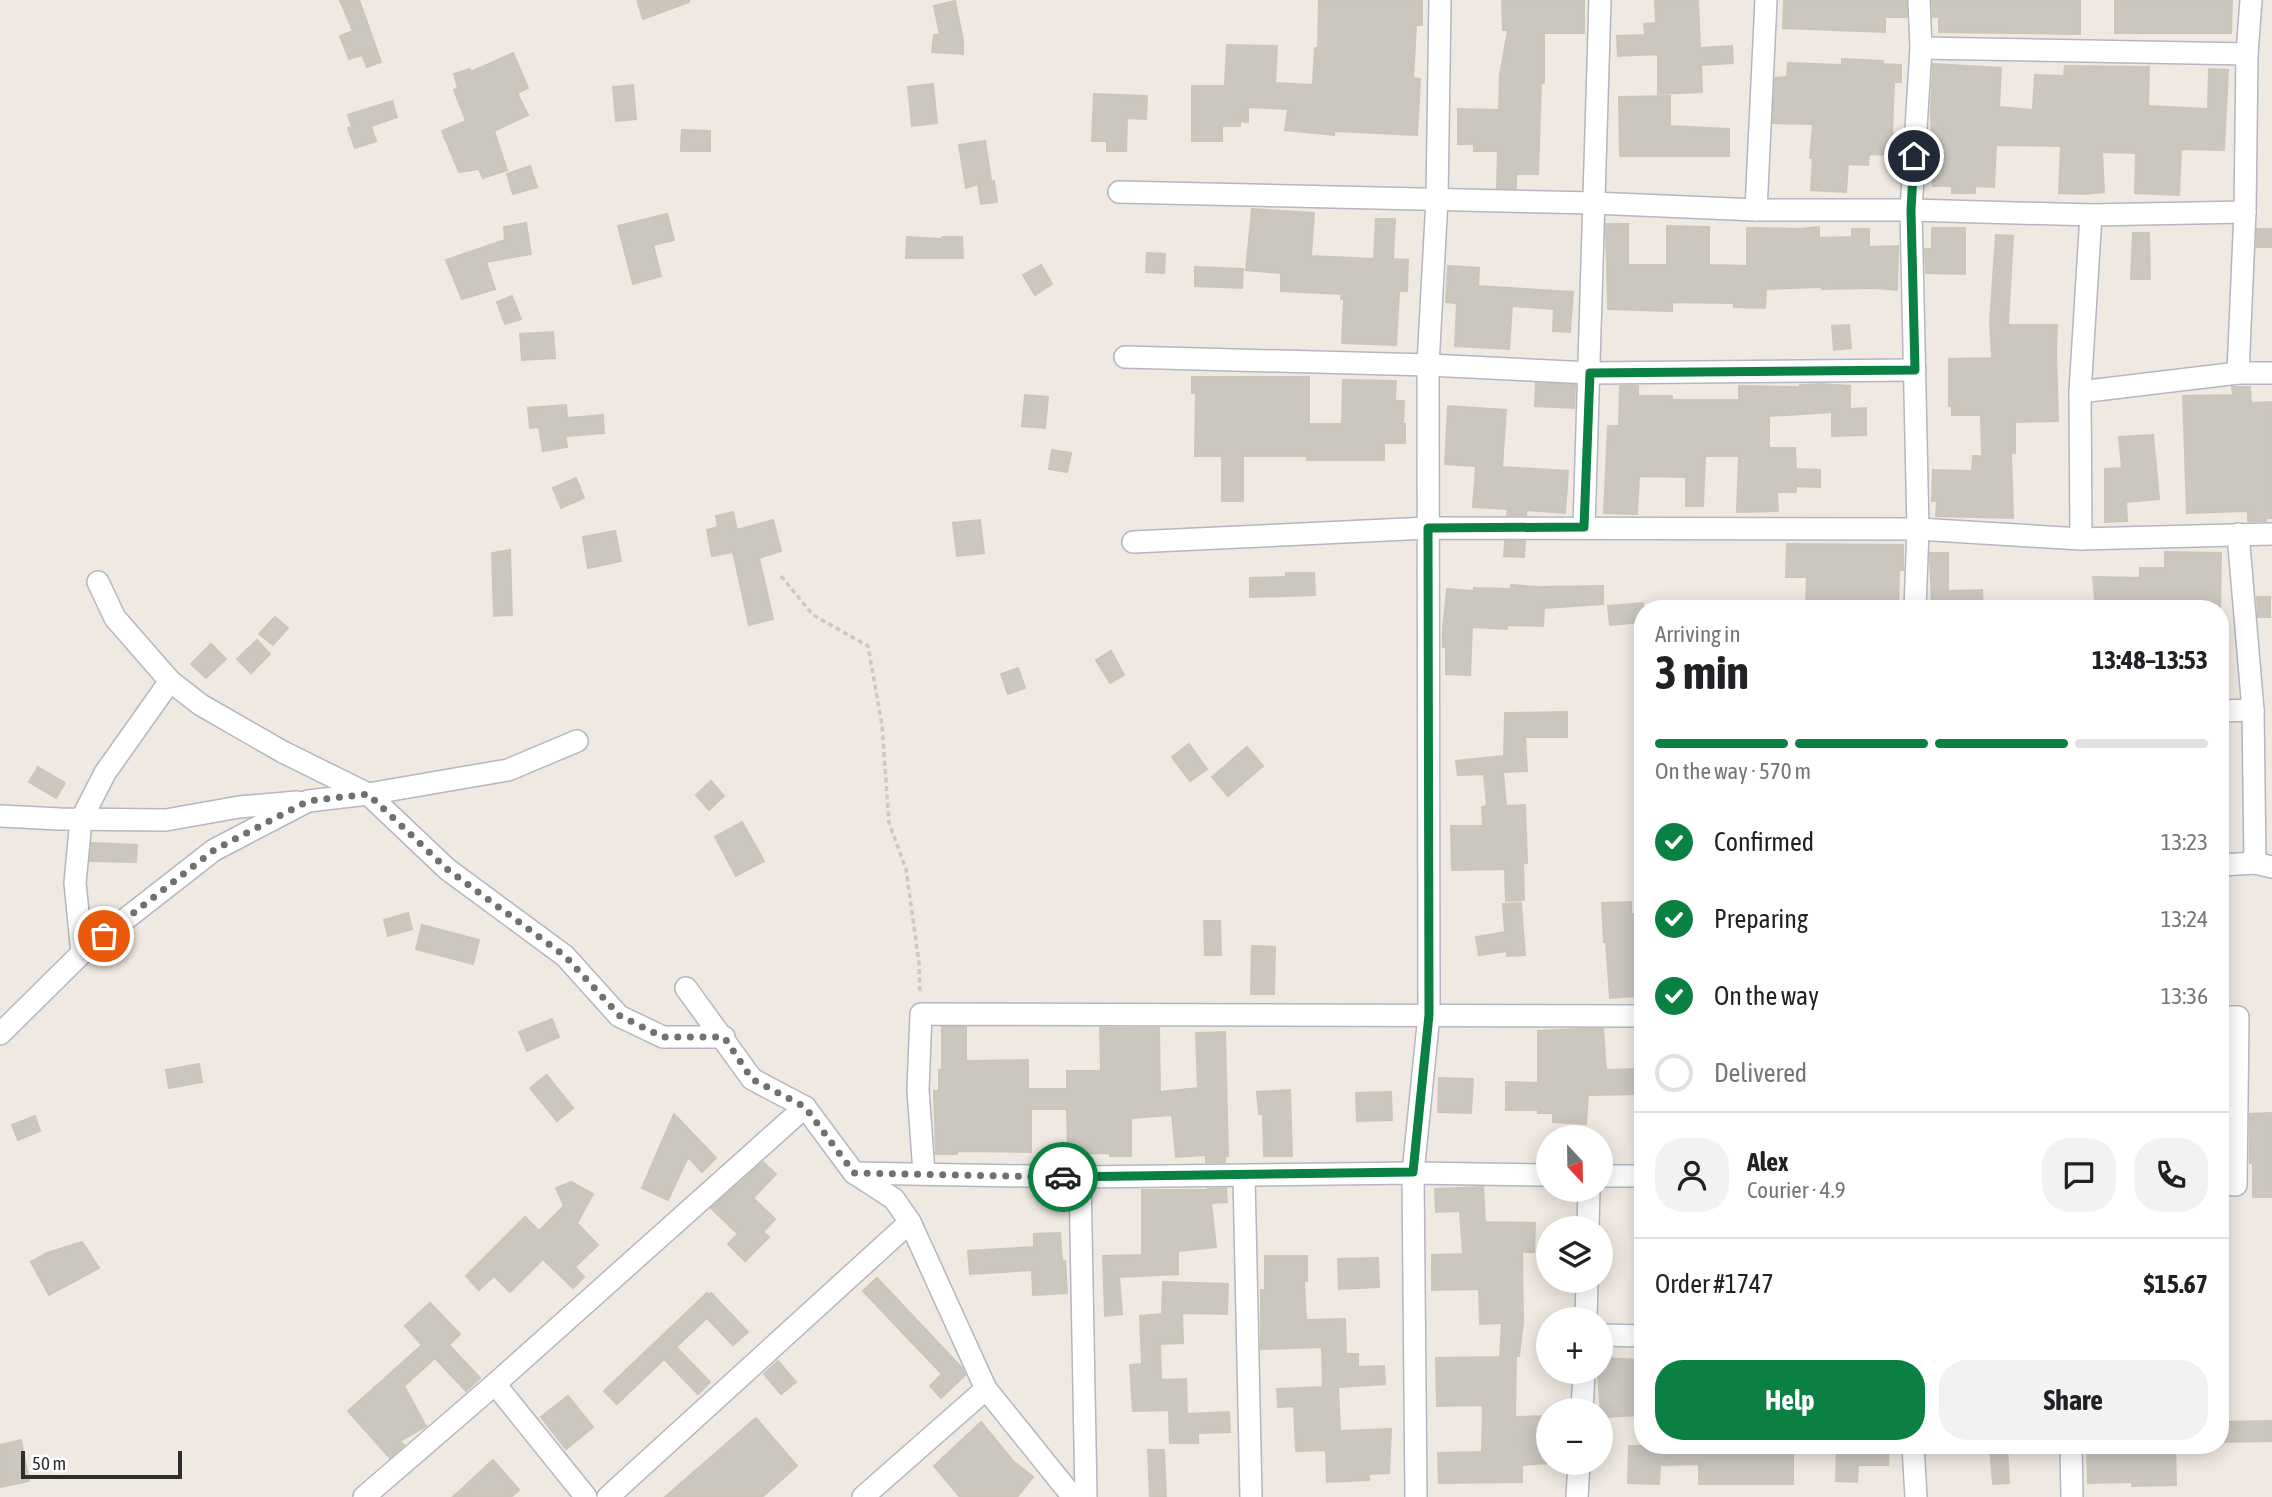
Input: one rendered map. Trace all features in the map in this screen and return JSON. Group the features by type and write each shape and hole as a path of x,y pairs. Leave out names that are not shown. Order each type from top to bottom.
{"street":[{"path":"1416,1497 1413,1172 1429,1015 1428,365 1437,199 1440,0"},
{"path":"1584,527 1600,0"},
{"path":"1756,210 1766,0"},
{"path":"1915,600 1917,528 1911,210 1922,48 1919,0"},
{"path":"2238,373 2245,212 2247,54 2251,0"},
{"path":"1922,48 2247,54"},
{"path":"1119,192 1593,203 1756,210 1911,210 2091,215 2245,212"},
{"path":"2081,539 2080,392 2091,215"},
{"path":"1125,357 1428,365 1590,373 1915,370"},
{"path":"2080,392 2238,373 2272,373"},
{"path":"1133,542 1428,528 1917,528 2081,539 2272,534"},
{"path":"2229,865 2264,865 2238,534"},
{"path":"98,582 115,618 170,681 201,705 283,752 368,794 447,869 565,956 620,1016 663,1037 724,1037"},
{"path":"82,953 75,883 81,820 105,773 170,681"},
{"path":"2229,711 2253,710"},
{"path":"0,817 166,820 239,807 368,794 508,770 578,741"},
{"path":"0,1034 82,953 214,850 308,801"},
{"path":"686,988 752,1079 805,1107 854,1173 894,1199 910,1222 986,1389 1073,1497"},
{"path":"924,1173 918,1090 921,1014 1634,1016"},
{"path":"2229,1017 2238,1017 2238,1030 2236,1185 2229,1185"},
{"path":"364,1497 495,1384 805,1107"},
{"path":"854,1173 1080,1177 1413,1172 1536,1175"},
{"path":"1244,1176 1251,1497"},
{"path":"1614,1176 1634,1177"},
{"path":"1080,1177 1086,1497"},
{"path":"607,1497 910,1222"},
{"path":"1613,1335 1634,1336"},
{"path":"495,1384 586,1497"},
{"path":"863,1497 986,1389"},
{"path":"1913,1454 1916,1497"},
{"path":"2071,1454 2072,1497"},
{"path":"1577,1497 1578,1475"}],"path":[{"path":"781,576 813,615 868,646 882,725 889,823 908,882 919,963 921,1014"}],"building":[{"path":"340,0 359,0 381,62 367,67 362,55 349,59 340,36 353,31"},
{"path":"637,0 689,0 689,2 643,19"},
{"path":"1319,0 1422,0 1422,25 1416,25 1413,78 1420,79 1417,135 1334,131 1334,135 1285,130 1288,109 1248,107 1248,122 1240,121 1240,126 1222,126 1222,141 1192,141 1192,86 1225,86 1227,45 1277,46 1275,83 1313,85 1315,48 1318,48"},
{"path":"1502,0 1584,0 1584,33 1544,33 1544,83 1541,83 1538,174 1516,174 1516,188 1497,188 1498,151 1474,151 1474,144 1458,144 1458,109 1499,110 1500,75 1508,30 1503,30"},
{"path":"1655,0 1698,0 1700,48 1732,46 1733,63 1701,65 1702,92 1658,94 1658,54 1618,56 1617,36 1645,35 1644,24 1656,23"},
{"path":"1784,0 1906,0 1907,17 1885,17 1885,32 1783,28"},
{"path":"1932,0 2080,0 2080,34 1939,32 1939,17 1933,17"},
{"path":"2115,0 2232,0 2231,33 2115,33"},
{"path":"955,1 963,54 932,52 934,35 940,35 934,6"},
{"path":"513,53 528,88 517,93 528,115 494,131 507,170 483,178 479,169 459,172 442,131 466,121 454,90 458,88 454,74 470,69 471,72"},
{"path":"1842,59 1883,61 1883,64 1901,65 1901,82 1894,82 1892,134 1899,134 1899,155 1869,154 1868,165 1848,164 1846,192 1811,190 1813,124 1773,123 1775,78 1787,77 1788,63 1842,65"},
{"path":"1933,64 2001,68 1999,107 2033,110 2035,75 2064,76 2065,66 2149,67 2148,106 2208,109 2209,69 2228,70 2224,150 2181,149 2179,195 2135,193 2136,153 2102,152 2104,192 2082,194 2059,193 2061,146 1996,145 1994,187 1975,186 1975,193 1952,193 1952,186 1933,186"},
{"path":"933,84 937,123 912,126 908,87"},
{"path":"633,85 636,119 616,121 613,87"},
{"path":"1094,94 1147,96 1146,119 1127,118 1126,151 1107,151 1107,141 1092,141"},
{"path":"1670,96 1670,126 1729,129 1729,156 1620,156 1619,97"},
{"path":"392,101 397,117 371,126 376,141 355,148 348,128 352,127 348,115"},
{"path":"682,130 710,131 710,151 681,151"},
{"path":"985,141 991,180 983,182 994,181 997,202 981,204 978,184 966,188 959,145"},
{"path":"530,166 537,187 513,194 507,174"},
{"path":"1252,209 1314,213 1311,256 1374,259 1376,219 1395,219 1393,259 1408,260 1407,291 1399,291 1396,345 1342,343 1342,294 1281,291 1281,273 1246,270"},
{"path":"667,214 674,240 653,245 661,276 633,284 618,226"},
{"path":"526,223 531,254 486,262 495,289 462,299 446,260 505,240 504,227"},
{"path":"1606,224 1628,224 1628,265 1667,265 1667,226 1709,227 1709,265 1747,266 1747,228 1819,227 1819,238 1852,237 1852,229 1869,229 1869,247 1898,246 1897,290 1822,287 1766,289 1765,308 1734,307 1734,303 1672,302 1672,311 1608,309"},
{"path":"1932,228 1965,228 1965,274 1926,273 1925,249 1932,249"},
{"path":"2257,229 2272,229 2272,247 2257,247"},
{"path":"2133,233 2149,233 2150,279 2131,279"},
{"path":"1996,235 2013,236 2008,325 2057,325 2058,421 2015,422 2015,453 2011,453 2013,518 1936,516 1937,501 1932,501 1933,470 1972,471 1973,456 1982,456 1981,415 1952,415 1952,406 1949,406 1949,359 1992,358 1990,322"},
{"path":"907,237 962,237 963,258 906,258"},
{"path":"1147,253 1165,254 1164,273 1146,272"},
{"path":"1041,265 1052,284 1035,295 1023,275"},
{"path":"1448,266 1479,268 1478,286 1573,292 1570,332 1553,331 1554,309 1512,306 1509,349 1455,346 1457,303 1446,302"},
{"path":"1195,267 1243,269 1242,288 1195,286"},
{"path":"512,296 521,319 505,324 497,302"},
{"path":"1849,325 1851,348 1834,350 1832,326"},
{"path":"553,332 555,358 522,360 520,334"},
{"path":"1192,377 1309,377 1309,424 1342,424 1343,380 1396,381 1395,401 1404,401 1405,443 1384,443 1384,460 1307,460 1307,456 1243,456 1243,501 1222,501 1222,456 1195,456 1196,393 1192,393"},
{"path":"1536,383 1575,385 1574,408 1535,406"},
{"path":"1821,384 1850,386 1850,409 1866,408 1866,435 1832,436 1832,412 1769,416 1769,448 1795,448 1796,469 1820,470 1820,487 1796,486 1796,492 1777,492 1778,511 1737,512 1739,456 1705,456 1703,506 1686,506 1686,477 1639,476 1637,514 1604,513 1608,426 1619,426 1620,386 1638,386 1638,396 1672,396 1672,400 1739,400 1739,386 1800,387"},
{"path":"2232,387 2250,387 2251,403 2272,402 2272,518 2266,518 2266,521 2248,521 2248,511 2187,513 2183,396 2233,395"},
{"path":"1025,395 1048,397 1045,428 1022,426"},
{"path":"566,405 567,418 603,415 604,433 565,436 567,447 543,451 539,427 530,428 528,408"},
{"path":"1448,406 1506,410 1502,467 1568,471 1565,513 1526,510 1526,515 1507,515 1508,509 1473,507 1476,466 1445,464"},
{"path":"2153,435 2159,499 2126,502 2127,521 2105,522 2105,469 2122,468 2119,437"},
{"path":"1052,450 1071,453 1067,472 1049,469"},
{"path":"576,478 584,498 561,508 553,488"},
{"path":"733,512 737,530 773,520 781,551 759,558 773,619 749,625 733,552 712,556 707,530 718,527 716,516"},
{"path":"980,520 984,553 957,556 953,523"},
{"path":"615,531 621,561 588,568 583,537"},
{"path":"1505,541 1525,541 1524,557 1504,556"},
{"path":"1787,544 1903,545 1903,570 1899,570 1898,600 1806,600 1807,577 1786,577"},
{"path":"510,550 512,615 494,616 492,553"},
{"path":"2165,552 2221,553 2220,600 2095,600 2093,577 2140,578 2140,568 2165,568"},
{"path":"1930,553 1948,553 1948,591 1982,590 1983,600 1932,600"},
{"path":"1286,573 1314,573 1315,595 1250,597 1250,578 1286,577"},
{"path":"1511,585 1603,586 1603,604 1544,608 1543,626 1507,625 1507,629 1472,627 1470,675 1446,674 1443,629 1447,589 1511,589"},
{"path":"2257,597 2270,597 2270,617 2258,617"},
{"path":"1634,604 1634,623 1610,625 1608,606"},
{"path":"275,617 288,628 273,645 259,634"},
{"path":"257,640 270,654 251,673 237,659"},
{"path":"211,644 226,659 206,678 191,664"},
{"path":"1111,651 1124,675 1110,683 1096,660"},
{"path":"1018,668 1025,688 1008,694 1001,674"},
{"path":"1567,712 1567,737 1525,737 1527,771 1503,772 1506,806 1525,805 1527,863 1523,864 1524,900 1506,901 1505,869 1452,870 1451,826 1483,826 1482,807 1487,806 1484,774 1458,775 1456,761 1504,756 1505,713"},
{"path":"1189,744 1207,769 1190,781 1172,757"},
{"path":"1247,747 1263,766 1228,796 1212,777"},
{"path":"38,767 65,783 56,798 29,782"},
{"path":"711,781 724,796 709,810 696,795"},
{"path":"742,822 764,861 736,876 715,837"},
{"path":"92,843 137,845 136,862 90,861"},
{"path":"1631,902 1631,914 1634,914 1634,996 1610,998 1602,903"},
{"path":"1521,903 1525,955 1507,956 1507,951 1479,955 1476,937 1505,932 1503,904"},
{"path":"408,913 412,929 388,936 384,920"},
{"path":"1204,921 1220,921 1221,955 1205,955"},
{"path":"422,925 479,940 473,964 416,949"},
{"path":"1252,946 1275,947 1274,994 1251,994"},
{"path":"552,1019 559,1037 527,1051 519,1032"},
{"path":"942,1027 966,1027 966,1061 1028,1060 1028,1089 1067,1089 1067,1071 1101,1071 1100,1028 1159,1028 1160,1092 1198,1088 1196,1033 1225,1032 1228,1156 1225,1156 1225,1162 1206,1162 1206,1155 1176,1157 1172,1115 1131,1118 1131,1156 1110,1156 1110,1153 1068,1154 1067,1109 1031,1109 1031,1152 957,1151 957,1154 936,1154 934,1091 939,1091 939,1070 942,1070"},
{"path":"1603,1029 1606,1070 1634,1069 1634,1094 1588,1095 1586,1124 1553,1122 1553,1113 1538,1113 1538,1110 1506,1110 1506,1082 1538,1083 1538,1031"},
{"path":"199,1064 202,1082 169,1088 166,1070"},
{"path":"547,1075 573,1108 557,1121 530,1088"},
{"path":"1439,1078 1473,1079 1471,1113 1438,1112"},
{"path":"1290,1090 1292,1156 1264,1156 1263,1114 1259,1114 1257,1092"},
{"path":"1391,1092 1392,1120 1357,1121 1356,1093"},
{"path":"2272,1113 2272,1197 2253,1197 2250,1114"},
{"path":"674,1114 716,1158 702,1172 688,1157 668,1200 642,1188"},
{"path":"35,1116 40,1131 18,1140 12,1125"},
{"path":"763,1162 776,1174 753,1198 775,1219 763,1232 769,1237 745,1261 728,1244 738,1234 711,1208"},
{"path":"571,1182 593,1194 577,1223 598,1245 575,1267 584,1277 573,1288 543,1259 510,1292 494,1276 479,1290 466,1276 525,1217 539,1231 564,1206 556,1188"},
{"path":"1483,1187 1485,1222 1535,1223 1534,1252 1522,1252 1523,1322 1519,1356 1516,1356 1515,1417 1536,1416 1536,1464 1522,1465 1522,1482 1439,1483 1438,1453 1482,1452 1483,1405 1437,1406 1436,1358 1500,1357 1502,1323 1480,1324 1479,1289 1432,1290 1432,1255 1463,1254 1460,1211 1436,1212 1435,1189"},
{"path":"1226,1188 1227,1202 1211,1203 1216,1247 1178,1251 1178,1274 1119,1277 1122,1314 1105,1316 1103,1256 1142,1255 1142,1190"},
{"path":"1060,1233 1067,1293 1033,1295 1032,1270 970,1274 968,1251 1034,1247 1034,1234"},
{"path":"82,1242 99,1268 49,1295 31,1262 47,1253"},
{"path":"1265,1256 1307,1256 1307,1281 1304,1281 1306,1320 1345,1319 1346,1354 1358,1354 1358,1367 1384,1366 1385,1384 1338,1387 1340,1431 1391,1429 1389,1473 1369,1474 1369,1480 1327,1482 1326,1450 1296,1451 1294,1406 1278,1407 1277,1389 1323,1387 1322,1347 1261,1349 1261,1290 1265,1290"},
{"path":"1378,1258 1379,1287 1339,1289 1338,1259"},
{"path":"877,1278 962,1368 965,1375 941,1398 930,1386 942,1374 863,1291"},
{"path":"1163,1282 1228,1284 1227,1314 1182,1313 1183,1343 1160,1344 1161,1380 1186,1379 1187,1414 1229,1412 1230,1432 1198,1433 1198,1443 1170,1443 1169,1410 1133,1411 1130,1365 1142,1364 1140,1316 1162,1314"},
{"path":"707,1293 711,1293 748,1332 733,1345 707,1318 676,1347 710,1382 698,1394 664,1359 617,1404 604,1391"},
{"path":"430,1303 460,1334 449,1345 480,1378 466,1391 435,1358 404,1386 426,1426 400,1441 404,1445 390,1458 348,1411 422,1345 405,1326"},
{"path":"1613,1359 1634,1360 1634,1415 1613,1416 1613,1398 1600,1398 1599,1384 1613,1384"},
{"path":"778,1361 796,1382 781,1394 764,1374"},
{"path":"568,1396 593,1427 566,1449 541,1417"},
{"path":"756,1418 797,1466 762,1497 665,1497"},
{"path":"2272,1421 2272,1441 2229,1442 2229,1422"},
{"path":"981,1422 1013,1461 1033,1477 1017,1497 960,1497 934,1466"},
{"path":"21,1440 29,1481 0,1487 0,1445"},
{"path":"1629,1446 1634,1446 1634,1454 1793,1454 1793,1484 1699,1484 1699,1464 1660,1465 1659,1484 1628,1483"},
{"path":"1148,1450 1164,1450 1166,1497 1150,1497"},
{"path":"1837,1454 1889,1454 1888,1465 1858,1465 1857,1482 1836,1481"},
{"path":"1991,1454 2007,1454 2009,1483 1993,1484"},
{"path":"2087,1454 2175,1454 2176,1485 2088,1483"},
{"path":"493,1460 519,1490 511,1497 453,1497"}],"way so far":[{"path":"104,936 214,850 308,801 368,794 447,869 565,956 620,1016 663,1037 724,1037 752,1079 805,1107 854,1173 1063,1177"}],"route":[{"path":"1063,1177 1413,1172 1429,1015 1428,528 1584,527 1590,373 1915,370 1911,210 1914,156"}]}
